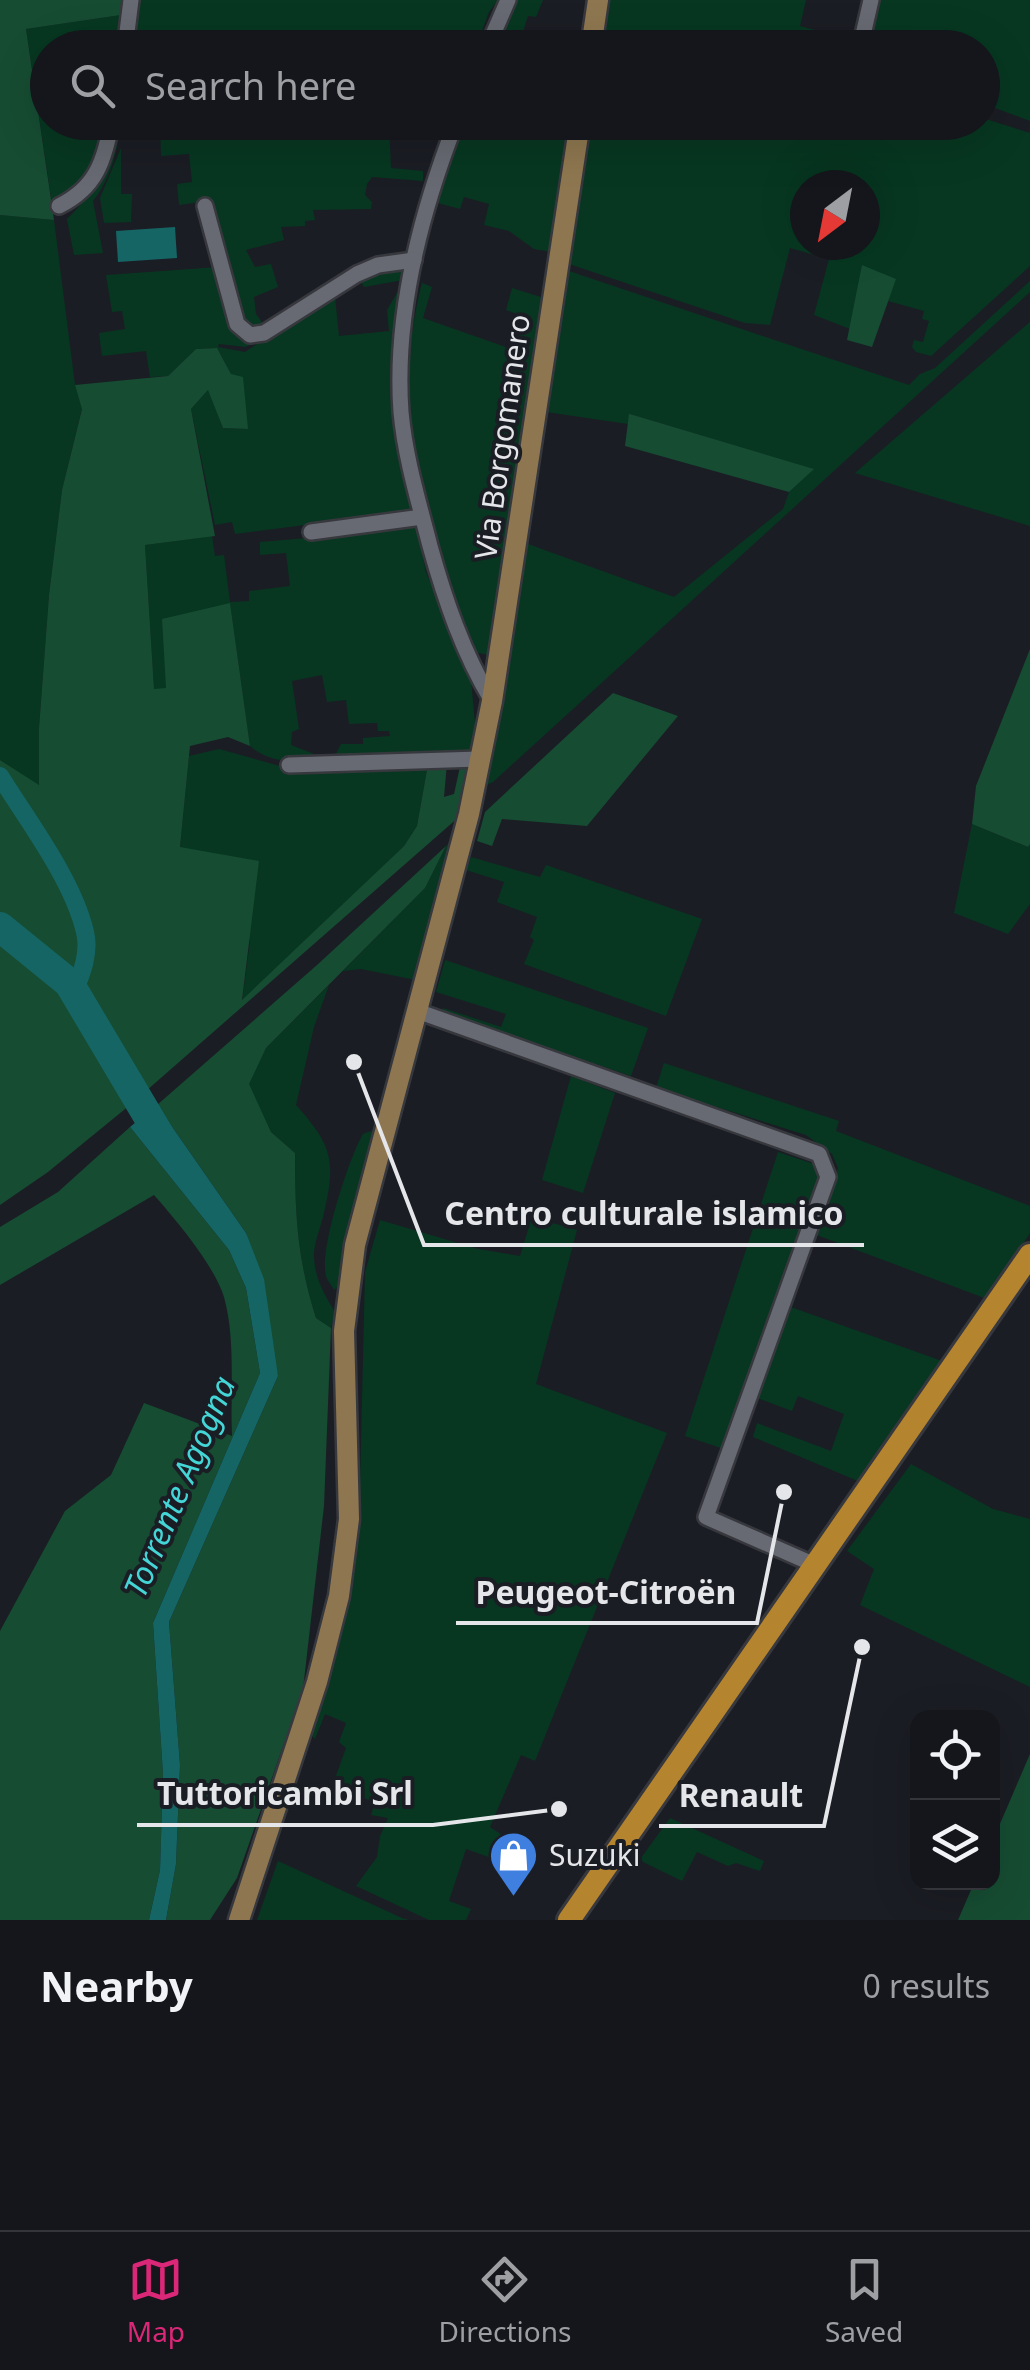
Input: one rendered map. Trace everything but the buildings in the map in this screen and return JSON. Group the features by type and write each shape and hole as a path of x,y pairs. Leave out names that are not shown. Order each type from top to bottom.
{"main road":[{"path":"594,30 598,0"},
{"name":"Via Borgomanero","path":"239,1920 328,1644 338,1596 348,1519 344,1331 355,1245 468,814 492,701 577,140"},
{"path":"569,1920 1030,1255"}],"street":[{"path":"128,30 131,0"},
{"path":"495,30 508,0"},
{"path":"864,30 872,0"},
{"path":"59,206 88,187 100,168 107,140"},
{"path":"449,140 436,174 414,260 400,360 401,414 422,517 447,607 492,701"},
{"path":"205,206 238,324 250,335 264,334 356,274 378,265 414,260"},
{"path":"310,532 422,517"},
{"path":"288,765 479,759"},
{"path":"417,1012 820,1154 828,1177 706,1517 815,1565"}],"shaded area":[{"path":"0,0 124,0 121,15 26,29 30,56 30,140 42,140 54,220 0,215"},
{"path":"136,0 498,0 482,30 133,30"},
{"path":"517,0 543,0 536,17 528,16 524,30 504,30"},
{"path":"604,0 806,0 800,26 815,30 600,30"},
{"path":"880,0 1030,0 1030,121 1000,110 1000,30 873,30"},
{"path":"121,15 120,30 30,30 30,56 26,29"},
{"path":"1000,123 1030,133 1030,266 931,356 912,347 914,340 923,342 929,321 922,319 924,311 888,301 895,279 863,266 850,329 814,315 829,260 880,260 880,170 790,170 790,248 770,325 745,323 566,263 584,140 1000,140"},
{"path":"42,140 103,140 83,181 52,204"},
{"path":"111,140 118,140 113,162 93,201 103,253 74,255 67,219 84,200"},
{"path":"161,140 390,140 391,168 423,171 423,181 372,177 365,195 372,202 371,209 313,210 315,220 305,221 305,226 281,227 284,240 246,250 255,267 271,264 278,287 254,297 256,314 264,325 254,330 240,319 208,201 179,205 177,184 192,182 189,154 161,156"},
{"path":"457,140 567,140 551,252 534,249 509,231 484,225 489,204 464,197 460,209 434,202"},
{"path":"121,148 121,194 132,194 131,222 104,223 100,198"},
{"path":"0,215 54,220 75,385 82,408 62,490 49,595 39,728 39,786 0,760"},
{"path":"175,227 177,258 118,262 116,231"},
{"path":"404,264 403,280 364,287 360,280 335,297 339,336 389,331 387,310 400,293 413,511 426,572 471,679 476,735 472,753 333,760 341,744 363,744 363,738 390,736 389,731 378,731 377,723 349,724 346,700 327,702 322,675 292,681 299,729 292,732 291,745 314,754 309,761 270,758 250,746 230,604 167,689 154,690 145,545 212,536 215,556 224,555 230,602 249,601 249,591 290,586 286,553 260,555 260,542 307,538 305,525 235,534 232,522 215,525 191,409 209,389 223,428 247,429 231,374 217,348 196,349 168,376 150,377 146,351 102,356 99,333 125,329 122,311 112,312 106,275 218,267 226,299 254,342 246,347 218,347 245,352 358,277"},
{"path":"862,265 896,279 872,347 847,340"},
{"path":"566,270 909,385 920,374 935,368 1030,281 1030,292 485,786 528,544 674,597 783,509 789,492 813,469 630,414 628,424 546,412"},
{"path":"422,283 432,287 423,318 514,350 525,317 506,310 512,288 544,298 503,587 488,655 475,652 457,609 417,471 409,376"},
{"path":"1030,322 1030,526 855,473"},
{"path":"217,348 231,374 243,377 248,429 223,428 208,390 191,409 215,536 145,545 154,689 166,688 162,619 230,603 250,746 228,737 190,746 180,847 259,861 242,1000 404,846 417,826 428,764 447,763 444,797 454,794 461,762 470,763 460,816 130,1105 48,1172 0,1205 0,760 39,785 49,595 62,490 82,409 75,385 168,376 196,349"},
{"path":"629,414 814,469 789,492 625,446"},
{"path":"1030,649 1028,847 972,824 976,786"},
{"path":"613,693 678,716 587,826 502,819 492,846 477,841 485,812"},
{"path":"219,749 294,770 428,764 417,826 404,846 242,1002 250,941 180,848 189,756"},
{"path":"972,824 1028,847 1030,844 1030,904 1008,934 954,913"},
{"path":"454,838 416,980 361,969 343,971 425,888"},
{"path":"446,846 425,888 266,1048 249,1084 271,1132 295,1153 297,1217 305,1276 316,1318 331,1328 324,1506 303,1689 237,1878 210,1920 166,1920 176,1864 180,1765 169,1622 278,1376 246,1233 157,1105"},
{"path":"471,857 540,877 546,865 702,919 666,1016 524,964 534,940 530,937 537,917 497,902 504,882 466,870"},
{"path":"445,960 648,1028 631,1076 442,1012 443,1008 501,1027 506,1014 436,992"},
{"path":"329,985 314,1027 296,1105 318,1133 329,1156 330,1183 314,1263 335,1312 331,1328 316,1318 305,1276 297,1217 295,1153 271,1132 248,1084 266,1048"},
{"path":"664,1063 839,1121 836,1131 1030,1206 1030,1233 987,1299 814,1234 838,1168 832,1154 806,1135 656,1088"},
{"path":"571,1076 615,1093 583,1193 542,1180"},
{"path":"157,1105 246,1233 264,1279 278,1376 169,1622 180,1765 176,1864 166,1920 149,1920 160,1870 163,1774 153,1623 260,1373 246,1288 229,1250 130,1127"},
{"path":"130,1127 229,1250 246,1288 260,1373 153,1623 163,1774 160,1870 149,1920 0,1920 0,1631 65,1511 111,1475 144,1403 232,1436 231,1348 224,1297 203,1257 154,1195 0,1285 0,1227 58,1192"},
{"path":"374,1130 341,1283 334,1290 325,1263 331,1226 357,1146 363,1134"},
{"path":"778,1152 826,1168 733,1452 685,1436"},
{"path":"532,1217 577,1230 536,1384 667,1433 535,1761 521,1755 490,1827 505,1837 497,1860 466,1849 449,1901 471,1909 466,1920 429,1920 356,1886 377,1857 388,1818 371,1815 375,1802 332,1787 346,1748 339,1742 346,1723 325,1714 315,1739 311,1735 338,1647 359,1527 365,1272 380,1220 478,1249 520,1256"},
{"path":"788,1306 942,1361 858,1481 753,1437 757,1423 831,1451 844,1414 798,1396 792,1411 757,1398"},
{"path":"911,1464 993,1509 1030,1519 1030,1687 860,1605 874,1569 847,1551"},
{"path":"1030,1754 1030,1920 958,1920 971,1890 1000,1890 1000,1824"},
{"path":"670,1818 764,1861 760,1871 736,1863 728,1866 697,1852 682,1881 643,1862 641,1858"},
{"path":"278,1861 402,1918 409,1920 257,1920"}],"waterway":[{"path":"0,776 48,851 79,912 87,947 74,992"},
{"name":"Torrente Agogna","path":"0,927 69,983 167,1148"}],"place":[{"name":"Centro culturale islamico","path":"354,1062"},
{"name":"Peugeot-Citroën","path":"784,1492"},
{"name":"Renault","path":"862,1647"},
{"name":"Tuttoricambi Srl","path":"559,1809"},
{"name":"Suzuki","path":"514,1898"}]}
